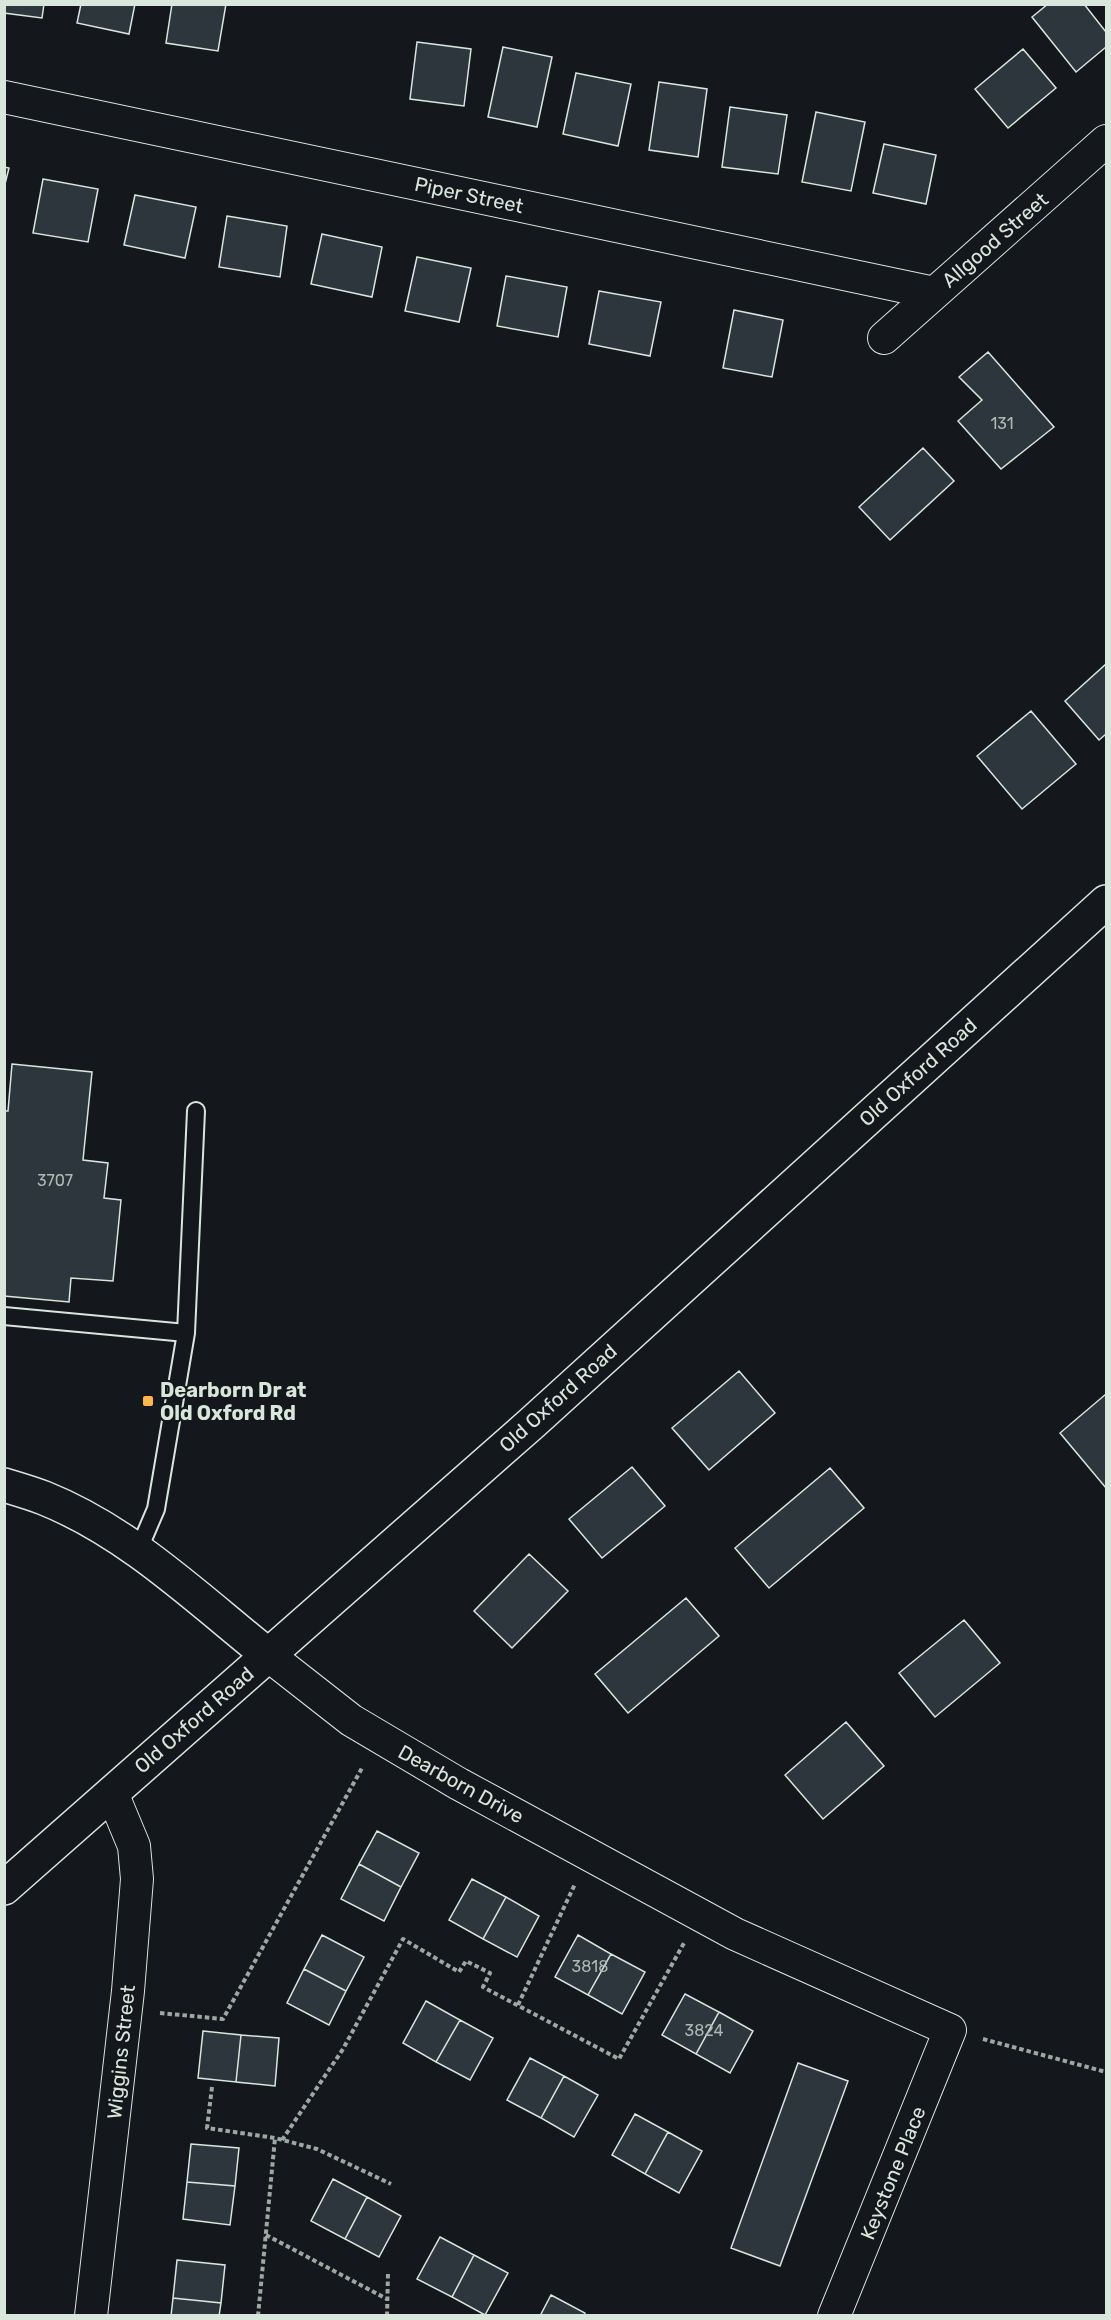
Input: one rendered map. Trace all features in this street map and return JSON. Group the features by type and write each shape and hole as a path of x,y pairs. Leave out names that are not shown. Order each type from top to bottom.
{"street":[{"name":"Piper Street","path":"4,97 934,293"},
{"name":"Allgood Street","path":"884,338 1107,141"},
{"name":"Old Oxford Road","path":"4,1888 532,1423 1107,902"},
{"name":"Dearborn Drive","path":"4,1485 45,1499 85,1519 138,1551 165,1570 351,1720 468,1789 735,1934 950,2030"},
{"name":"Wiggins Street","path":"91,2316 128,1991 136,1879 134,1846 112,1793"},
{"name":"Keystone Place","path":"834,2316 950,2030"}],"lane":[{"path":"138,1551 156,1509 186,1333 196,1111"},
{"path":"4,1316 186,1333"}],"path":[{"path":"158,2013 223,2019 362,1768"},
{"path":"518,2005 576,1881"},
{"path":"282,2140 343,2049 403,1939 459,1972 466,1961 490,1973 483,1987 620,2059 686,1941"},
{"path":"950,2030 1107,2072"},
{"path":"212,2087 207,2128 275,2138 317,2149 391,2184"},
{"path":"258,2316 275,2138"},
{"path":"266,2235 387,2299"},
{"path":"387,2316 388,2273"}],"building":[{"path":"4,4 44,4 42,18 4,13"},
{"path":"81,4 135,4 129,34 77,23"},
{"path":"172,4 226,4 218,51 166,43"},
{"path":"1048,4 1084,4 1106,32 1106,47 1076,72 1032,17"},
{"path":"417,42 471,49 464,106 410,99"},
{"path":"503,47 552,57 537,127 488,117"},
{"path":"1023,49 1056,88 1008,128 975,89"},
{"path":"576,73 631,84 618,146 563,134"},
{"path":"659,82 707,89 698,157 649,150"},
{"path":"730,107 787,115 778,174 722,167"},
{"path":"816,112 865,122 851,191 802,182"},
{"path":"884,144 936,155 926,204 873,193"},
{"path":"4,167 9,168 4,188"},
{"path":"43,179 98,189 88,242 33,233"},
{"path":"135,195 196,207 185,258 124,245"},
{"path":"227,216 287,226 280,277 219,267"},
{"path":"322,234 382,247 372,297 311,284"},
{"path":"417,257 471,268 459,322 405,311"},
{"path":"506,276 567,287 558,337 497,326"},
{"path":"599,291 661,302 650,356 589,344"},
{"path":"734,310 783,320 772,377 723,368"},
{"path":"988,352 1054,427 1001,469 958,421 982,400 959,377"},
{"path":"923,448 954,481 890,540 859,507"},
{"path":"1106,664 1106,734 1099,740 1065,701"},
{"path":"1031,711 1076,764 1022,809 977,756"},
{"path":"12,1064 92,1072 83,1160 108,1163 104,1198 121,1200 113,1281 71,1278 69,1302 4,1296 4,1111 8,1111"},
{"path":"739,1371 775,1413 709,1470 672,1428"},
{"path":"1106,1394 1106,1488 1060,1433"},
{"path":"632,1467 665,1506 602,1558 569,1519"},
{"path":"830,1468 864,1508 769,1588 735,1548"},
{"path":"529,1554 568,1591 512,1648 474,1611"},
{"path":"686,1598 719,1636 628,1713 595,1674"},
{"path":"964,1620 1000,1663 935,1717 899,1673"},
{"path":"846,1722 884,1766 823,1819 785,1775"},
{"path":"377,1831 419,1853 401,1887 359,1864"},
{"path":"359,1864 401,1887 384,1921 341,1899"},
{"path":"472,1879 506,1897 483,1939 449,1920"},
{"path":"506,1897 539,1916 517,1957 483,1939"},
{"path":"322,1935 364,1957 346,1991 304,1969"},
{"path":"578,1935 611,1954 588,1995 555,1977"},
{"path":"611,1954 645,1972 622,2014 588,1995"},
{"path":"304,1969 346,1991 329,2025 287,2003"},
{"path":"685,1994 719,2012 696,2054 662,2035"},
{"path":"426,2001 460,2020 436,2062 403,2043"},
{"path":"719,2012 753,2031 730,2073 696,2054"},
{"path":"460,2020 493,2038 470,2080 436,2062"},
{"path":"203,2031 241,2035 236,2082 198,2078"},
{"path":"241,2035 279,2038 275,2086 236,2082"},
{"path":"530,2058 564,2076 541,2118 507,2100"},
{"path":"798,2063 848,2081 780,2266 731,2248"},
{"path":"564,2076 598,2095 574,2137 541,2118"},
{"path":"635,2114 668,2132 645,2174 612,2155"},
{"path":"668,2132 702,2151 679,2193 645,2174"},
{"path":"191,2144 239,2148 235,2186 187,2182"},
{"path":"333,2179 367,2197 345,2239 311,2221"},
{"path":"187,2182 235,2186 230,2225 183,2219"},
{"path":"367,2197 401,2216 379,2257 345,2239"},
{"path":"440,2237 474,2255 452,2297 417,2279"},
{"path":"474,2255 508,2273 485,2315 452,2297"},
{"path":"177,2260 225,2265 221,2303 173,2298"},
{"path":"551,2295 585,2313 584,2316 540,2316"},
{"path":"173,2298 221,2303 219,2316 171,2316"}],"place":[{"name":"Dearborn Dr at Old Oxford Rd","path":"148,1401"}]}
